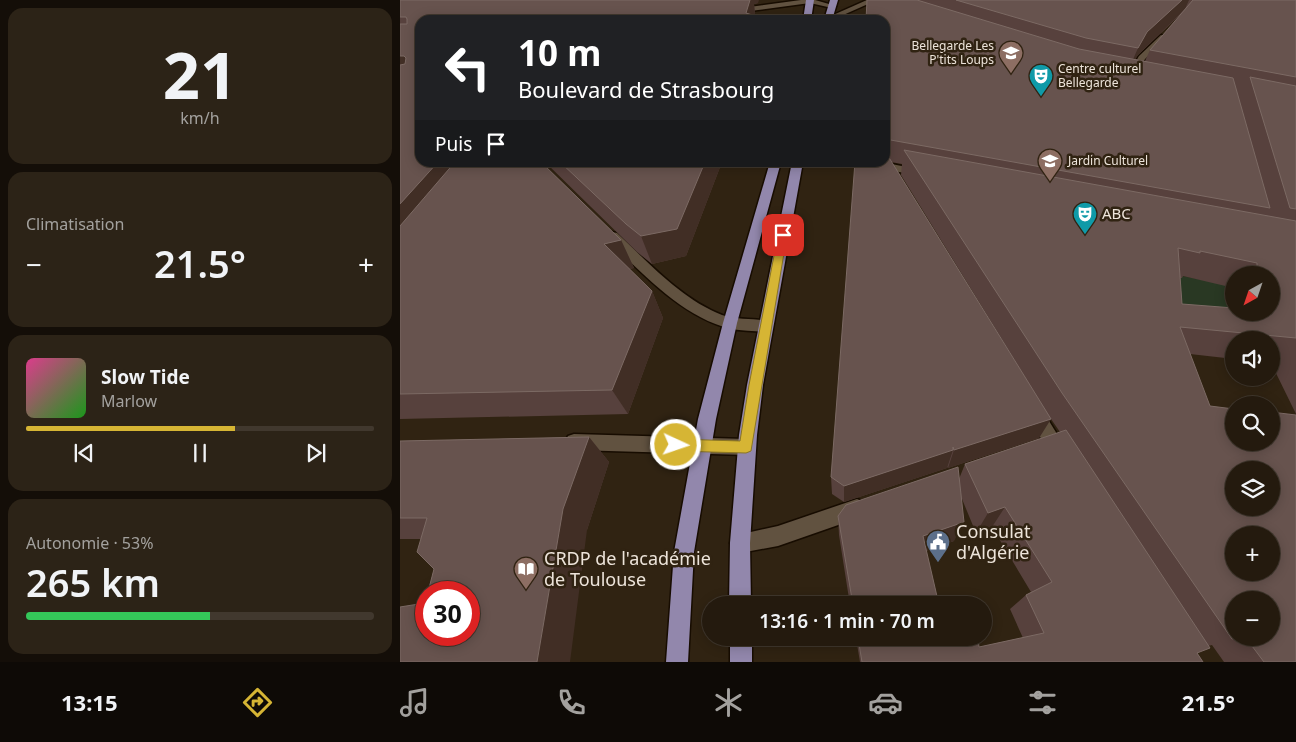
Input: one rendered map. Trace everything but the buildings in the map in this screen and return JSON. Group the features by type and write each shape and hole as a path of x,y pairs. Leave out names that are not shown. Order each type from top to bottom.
{"main road":[{"path":"808,15 810,1"},
{"path":"829,15 833,3"},
{"path":"677,662 684,552 707,419 730,323 775,167"},
{"path":"740,596 740,543 746,447 755,385 797,167"},
{"path":"741,646 741,662"}],"street":[{"path":"728,15 810,1 833,3"},
{"path":"839,15 874,1"},
{"path":"1133,76 1142,58 1172,29"},
{"path":"888,167 932,176"},
{"path":"893,168 894,178 900,187"},
{"path":"604,229 632,256 697,309 730,323 766,326"},
{"path":"1027,400 1067,466"},
{"path":"556,443 624,442 746,447"},
{"path":"1035,449 1053,443"},
{"path":"740,543 778,536 878,502"}],"green space":[{"path":"1111,269 1182,276 1225,284 1225,321 1256,321 1213,332"}],"place":[{"name":"Bellegarde Les P'tits Loups","path":"1011,74"},
{"name":"Centre culturel Bellegarde","path":"1041,97"},
{"name":"Jardin Culturel","path":"1050,182"},
{"name":"ABC","path":"1085,235"},
{"name":"Consulat d'Algérie","path":"938,563"},
{"name":"CRDP de l'académie de Toulouse","path":"526,590"}],"route":[{"path":"676,445 746,447 755,385 783,235"}]}
